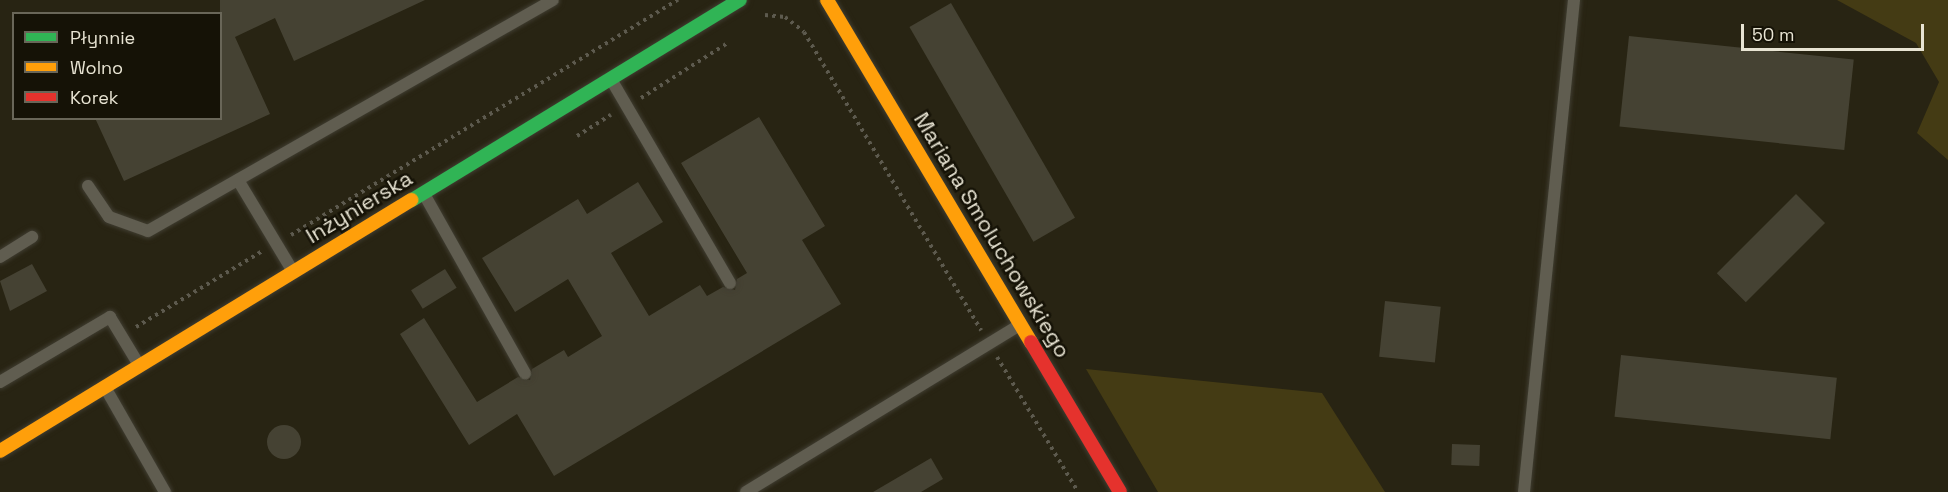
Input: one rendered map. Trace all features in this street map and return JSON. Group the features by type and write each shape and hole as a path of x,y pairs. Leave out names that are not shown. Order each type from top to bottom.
{"street":[{"name":"Inżynierska","path":"0,451 139,364 612,80 740,0"},
{"name":"Mariana Smoluchowskiego","path":"827,0 1120,492"}],"lane":[{"path":"88,186 109,216 148,231 553,0"},
{"path":"1524,492 1574,0"},
{"path":"612,80 730,283"},
{"path":"238,180 293,272"},
{"path":"423,193 525,373"},
{"path":"0,257 33,237"},
{"path":"0,382 110,317 139,364"},
{"path":"746,492 1021,325"},
{"path":"104,386 165,492"}],"path":[{"path":"121,336 678,0"},
{"path":"754,20 773,14 804,32 1078,492"},
{"path":"567,141 729,42"}],"shaded area":[{"path":"1837,0 1948,0 1948,160 1917,133 1939,82 1916,43"},
{"path":"1086,369 1322,393 1385,492 1158,492"}],"building":[{"path":"220,0 425,0 294,61 275,18 235,37 270,114 124,181 96,120 222,120 222,12 220,12"},
{"path":"951,3 1075,218 1033,242 909,27"},
{"path":"1629,36 1854,60 1844,150 1619,127"},
{"path":"759,117 825,226 802,240 841,304 554,476 517,414 469,445 400,334 424,318 477,402 518,377 530,380 532,369 564,350 568,357 602,336 568,279 515,312 482,258 578,199 587,214 638,182 663,222 611,253 649,316 700,285 707,296 723,287 735,290 737,279 747,273 681,163"},
{"path":"1796,194 1825,223 1746,302 1717,273"},
{"path":"32,264 47,291 10,311 0,281"},
{"path":"445,269 457,288 423,309 411,290"},
{"path":"1385,301 1441,307 1435,363 1379,357"},
{"path":"1621,355 1837,378 1830,439 1615,417"},
{"path":"284,425 296,430 301,442 296,454 284,459 272,454 267,442 272,430"},
{"path":"1452,444 1480,445 1479,466 1451,465"},
{"path":"931,458 943,479 921,492 873,492"}],"traffic: fast":[{"path":"412,200 740,0"}],"traffic: slow":[{"path":"827,0 1031,342"},
{"path":"0,451 412,200"}],"traffic: jam":[{"path":"1031,342 1120,492"}]}
